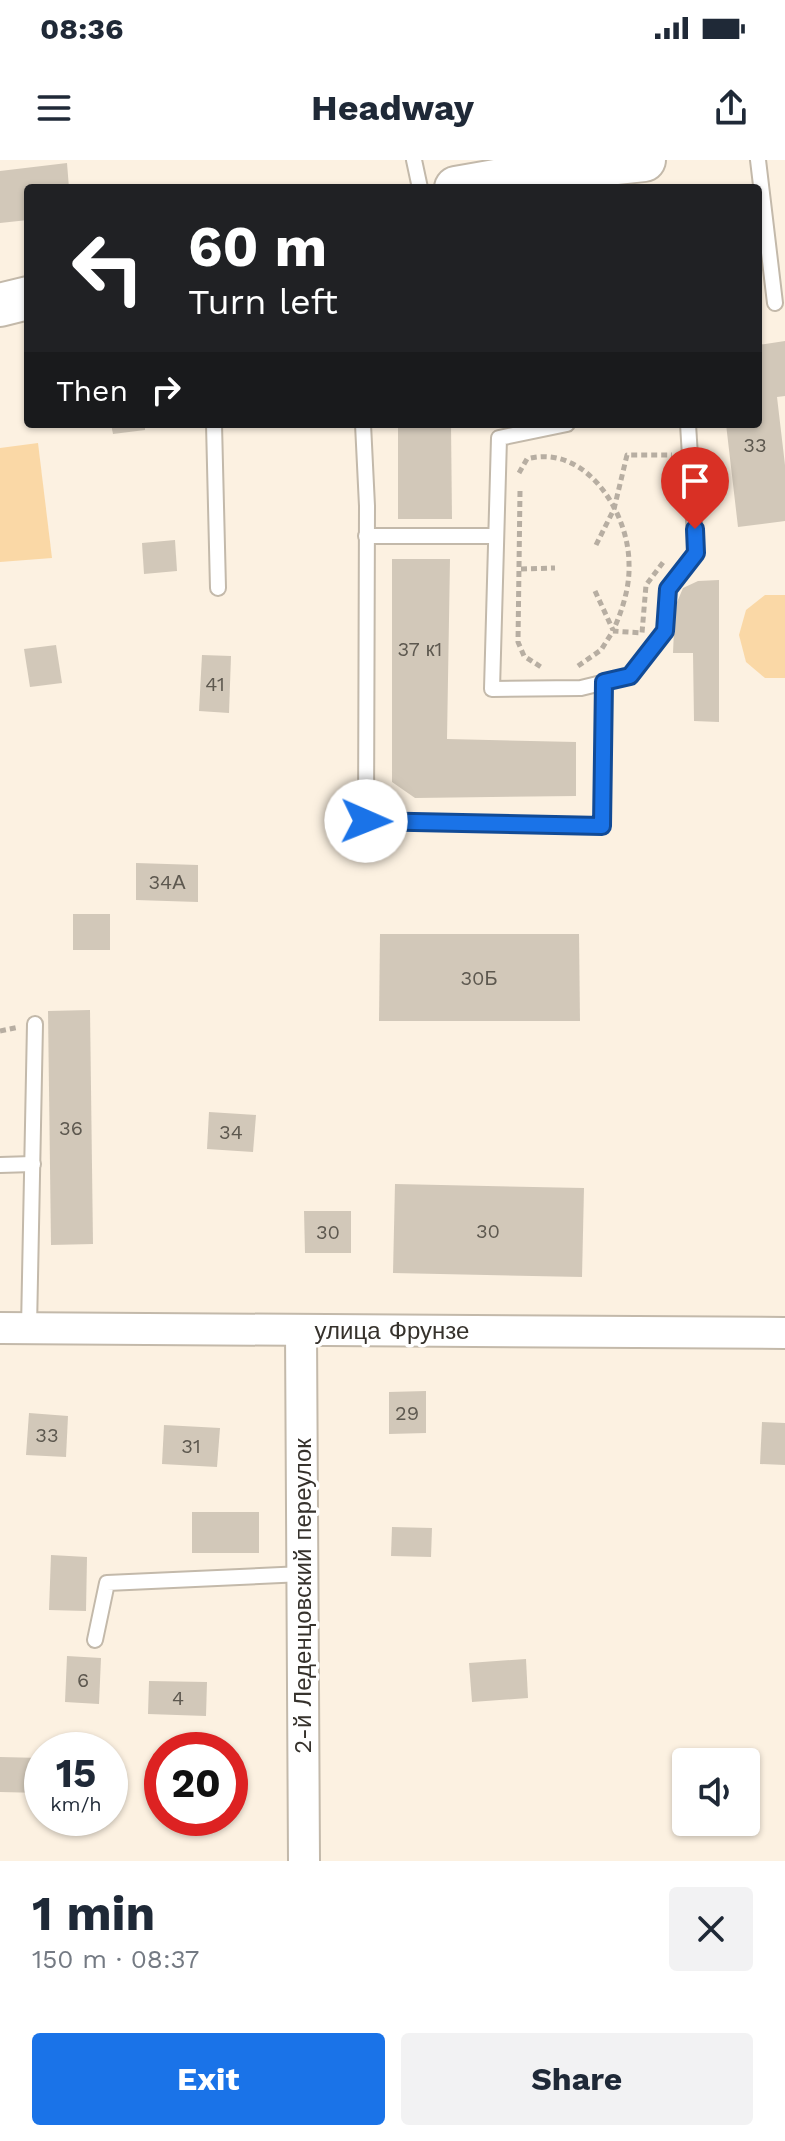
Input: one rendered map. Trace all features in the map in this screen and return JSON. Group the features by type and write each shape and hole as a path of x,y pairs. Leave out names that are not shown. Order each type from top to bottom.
{"main road":[{"path":"502,184 570,178 644,160"},
{"path":"0,305 24,299"}],"street":[{"name":"улица Фрунзе","path":"15,1328 785,1333"},
{"name":"2-й Леденцовский переулок","path":"301,1331 304,1861"}],"lane":[{"path":"414,160 419,184"},
{"path":"758,160 761,184"},
{"path":"762,194 775,303"},
{"path":"214,428 218,588"},
{"path":"363,428 366,821 602,826 604,682"},
{"path":"548,428 499,438 492,689 581,688 630,676 665,631 668,589 696,553 688,428"},
{"path":"366,536 496,536"},
{"path":"15,1328 33,1164 35,1024"},
{"path":"0,1165 33,1164"},
{"path":"95,1640 107,1583 303,1574"}],"path":[{"path":"596,545 614,509 627,455 672,453 674,467"},
{"path":"549,668 538,666 524,656 518,642 521,569 519,471 527,459 544,454 565,458 588,474 614,509 629,563 627,588 613,631 601,650 582,665 571,668"},
{"path":"613,631 642,633 646,585 657,566 675,552"},
{"path":"521,569 555,568"},
{"path":"595,591 613,631"}],"shaded area":[{"path":"38,443 52,558 0,562 0,448"},
{"path":"765,595 785,595 785,678 765,678 746,662 739,635 746,610"}],"building":[{"path":"67,163 69,184 24,184 24,220 0,223 0,171"},
{"path":"785,341 785,396 777,397 785,465 785,521 738,527 726,428 762,428 762,344"},
{"path":"112,428 145,428 145,430 113,434"},
{"path":"398,428 451,428 452,519 398,519"},
{"path":"175,540 177,571 144,574 142,543"},
{"path":"392,559 450,559 447,739 576,742 576,796 415,798 392,782"},
{"path":"719,580 719,722 694,721 693,653 673,653 675,607 683,588 698,581"},
{"path":"56,645 62,683 30,687 24,649"},
{"path":"202,655 231,656 229,713 199,711"},
{"path":"136,863 198,865 198,902 136,900"},
{"path":"73,914 110,914 110,950 73,950"},
{"path":"380,934 579,934 580,1021 379,1021"},
{"path":"90,1010 93,1244 51,1245 48,1011"},
{"path":"209,1112 256,1115 253,1152 207,1149"},
{"path":"395,1184 584,1188 582,1277 393,1273"},
{"path":"304,1211 351,1211 351,1253 305,1253"},
{"path":"426,1391 426,1433 389,1434 389,1392"},
{"path":"29,1413 68,1416 66,1457 26,1455"},
{"path":"762,1422 785,1423 785,1465 760,1464"},
{"path":"164,1425 220,1428 217,1467 162,1464"},
{"path":"192,1512 259,1512 259,1553 192,1553"},
{"path":"392,1527 432,1528 431,1557 391,1556"},
{"path":"51,1555 87,1557 86,1611 49,1610"},
{"path":"67,1656 101,1658 99,1704 65,1702"},
{"path":"526,1659 528,1698 472,1702 469,1663"},
{"path":"149,1681 207,1682 206,1716 148,1714"},
{"path":"0,1757 24,1758 24,1793 0,1792"}],"route":[{"path":"366,821 602,826 604,682 630,676 665,631 668,589 696,553 695,529"}]}
